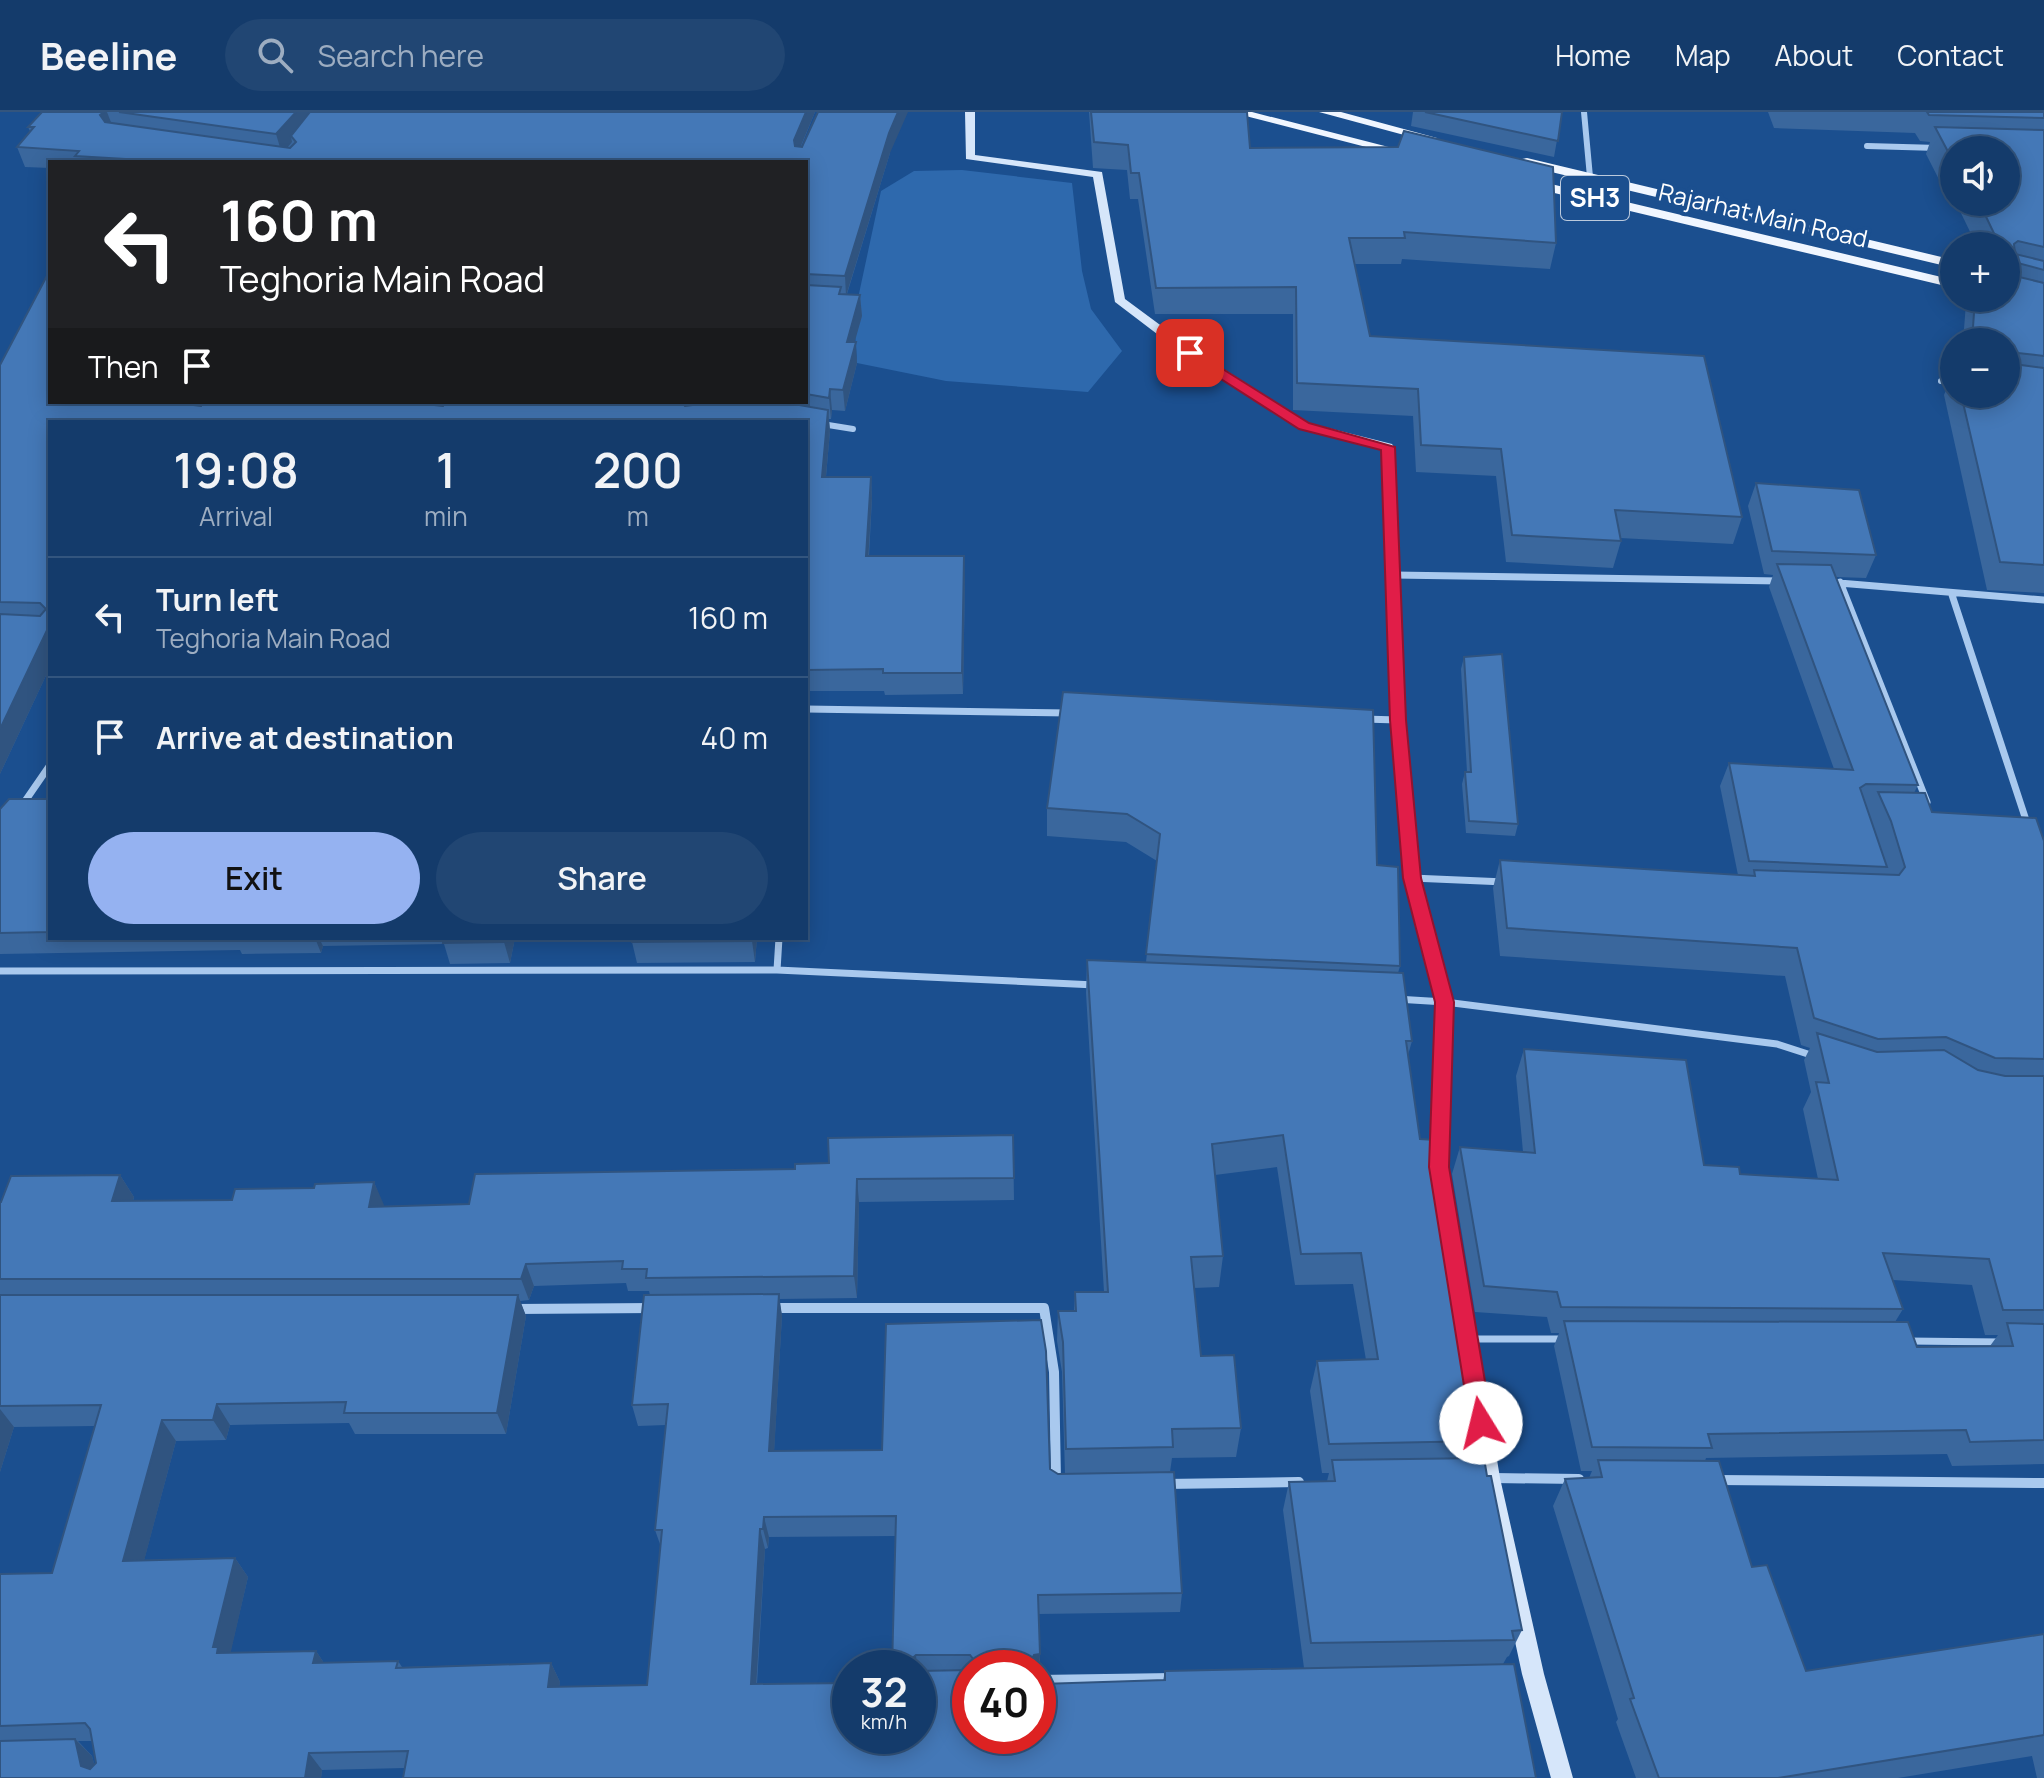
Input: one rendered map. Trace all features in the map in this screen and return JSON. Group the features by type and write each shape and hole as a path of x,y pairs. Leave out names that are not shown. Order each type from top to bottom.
{"main road":[{"path":"1236,112 1415,155"},
{"path":"1325,112 1443,141"},
{"name":"Rajarhat Main Road","path":"1516,159 1699,200 1940,260"},
{"name":"Rajarhat Main Road","path":"1522,181 1940,281"}],"street":[{"path":"970,112 970,157 1098,174 1119,300 1190,353 1304,426 1388,447 1398,720 1412,878 1445,1002 1439,1167 1444,1196"},
{"path":"1584,112 1590,177"},
{"path":"1867,146 1940,148"},
{"path":"808,421 853,429"},
{"path":"1394,575 1792,582"},
{"path":"1824,582 1952,595 2044,600"},
{"path":"1840,582 1933,817"},
{"path":"1952,595 2025,817 2031,827"},
{"path":"808,709 1080,713"},
{"path":"1350,719 1398,720"},
{"path":"16,815 48,768"},
{"path":"2010,817 2025,817"},
{"path":"1412,878 1523,883"},
{"path":"777,970 779,940"},
{"path":"0,971 777,970 1110,985"},
{"path":"1386,999 1445,1002 1777,1044 1820,1059"},
{"path":"1452,1240 1467,1339 1482,1478 1525,1674 1562,1778"},
{"path":"506,1309 664,1308"},
{"path":"759,1308 1044,1308 1054,1372 1057,1486 1072,1486"},
{"path":"1482,1478 1585,1479"},
{"path":"1712,1480 2044,1483"},
{"path":"1149,1484 1304,1482"},
{"path":"1056,1680 1182,1678"}],"lane":[{"path":"1467,1339 1572,1339"},
{"path":"1898,1341 2007,1342"}],"shaded area":[{"path":"962,170 1072,183 1082,271 1091,309 1122,351 1088,392 946,381 857,363 854,317 881,191 914,171"}],"building":[{"path":"42,112 104,112 100,115 105,122 290,148 296,142 291,136 310,112 806,112 794,140 795,146 802,147 818,112 898,112 845,276 808,274 808,160 142,160 75,156 79,151 17,147 34,127 28,127"},
{"path":"119,112 296,112 276,134"},
{"path":"1091,112 1247,112 1250,148 1398,147 1404,131 1553,167 1556,243 1404,232 1405,238 1349,238 1370,336 1704,356 1742,517 1615,510 1621,541 1512,535 1501,449 1421,445 1418,389 1297,383 1296,287 1156,288 1139,173 1131,173 1128,145 1094,142"},
{"path":"1425,112 1562,112 1558,141"},
{"path":"1927,112 2044,112 2044,118 1929,115"},
{"path":"1935,127 2044,130 2044,247 2020,241 2020,232 1993,232 1986,216 2020,216 2020,136 1940,136"},
{"path":"2020,255 2044,261 2044,270 2020,264"},
{"path":"48,274 48,404 794,404 828,410 822,477 871,477 866,556 964,556 962,673 883,673 883,669 808,670 808,420 48,420 48,628 0,729 0,614 40,616 46,609 40,603 0,602 0,365"},
{"path":"2020,277 2044,283 2044,356 2020,353 2020,328 1973,328 1974,312 2020,312"},
{"path":"808,285 841,287 839,294 860,295 847,342 856,342 843,390 830,389 829,398 808,394"},
{"path":"2020,365 2044,368 2044,565 2000,562 1964,408 2020,408"},
{"path":"1756,483 1859,490 1876,555 1772,551"},
{"path":"1777,564 1831,565 1918,785 1866,784 1860,788 1887,867 1749,861 1729,763 1853,770"},
{"path":"1502,654 1518,824 1469,821 1465,772 1471,772 1464,657"},
{"path":"1063,692 1373,710 1377,865 1398,867 1400,966 1146,954 1160,834 1127,814 1047,808"},
{"path":"1878,792 1925,793 1932,812 2036,818 2044,841 2044,1059 1995,1058 1946,1037 1878,1039 1814,1018 1797,948 1507,928 1500,860 1755,876 1754,870 1899,875 1905,867 1891,821"},
{"path":"9,799 48,799 48,932 0,933 0,809"},
{"path":"444,940 504,940 504,942 443,943"},
{"path":"632,940 752,940 752,941"},
{"path":"1087,960 1403,973 1412,1041 1406,1041 1420,1139 1436,1140 1460,1279 1450,1279 1481,1441 1329,1444 1317,1361 1378,1359 1361,1253 1301,1254 1283,1135 1212,1144 1223,1256 1191,1257 1201,1356 1234,1355 1241,1428 1172,1429 1173,1447 1066,1449 1063,1342 1058,1311 1076,1311 1075,1292 1108,1292"},
{"path":"1817,1033 1877,1052 1944,1050 1978,1070 2005,1076 2044,1076 2044,1310 2003,1310 1989,1259 1883,1253 1903,1309 1561,1307 1557,1292 1484,1286 1460,1147 1535,1153 1524,1049 1686,1060 1704,1165 1739,1167 1740,1174 1838,1180 1816,1082 1829,1083"},
{"path":"1013,1135 1014,1178 857,1179 854,1276 646,1278 647,1269 622,1269 623,1261 526,1264 521,1279 0,1279 0,1202 11,1176 120,1175 112,1201 232,1200 235,1189 314,1188 315,1184 374,1182 369,1207 469,1204 475,1174 795,1169 795,1164 829,1163 828,1138"},
{"path":"779,1294 769,1451 882,1450 886,1324 1041,1320 1046,1351 1050,1469 1058,1474 1174,1472 1182,1593 1038,1595 1040,1650 952,1650 952,1655 936,1655 936,1650 892,1650 896,1516 764,1517 763,1529 760,1529 751,1684 832,1683 832,1754 936,1754 936,1671 952,1670 952,1754 1056,1754 1056,1684 1165,1680 1165,1671 1514,1664 1536,1778 403,1778 408,1751 309,1753 305,1778 0,1778 0,1741 75,1739 81,1766 90,1769 96,1763 90,1729 85,1723 0,1726 0,1574 52,1573 101,1405 0,1406 0,1295 518,1295 497,1413 344,1413 346,1402 217,1404 213,1420 162,1420 123,1561 235,1558 213,1647 218,1647 217,1653 316,1651 313,1663 398,1661 396,1668 551,1663 548,1687 647,1685 662,1530 655,1530 668,1404 632,1405 644,1295"},
{"path":"1564,1321 1908,1322 1917,1347 2013,1346 2007,1323 2044,1324 2044,1440 1970,1442 1966,1430 1708,1434 1712,1448 1592,1447"},
{"path":"1484,1458 1487,1476 1491,1476 1522,1630 1512,1631 1514,1640 1311,1643 1289,1482 1335,1481 1332,1460"},
{"path":"1598,1460 1719,1461 1752,1567 1767,1565 1806,1671 2044,1634 2044,1735 1778,1778 1659,1778 1630,1699 1634,1698 1565,1479 1602,1477"}],"route":[{"path":"1190,353 1304,426 1388,447 1398,720 1412,878 1445,1002 1439,1167 1481,1423"}]}
